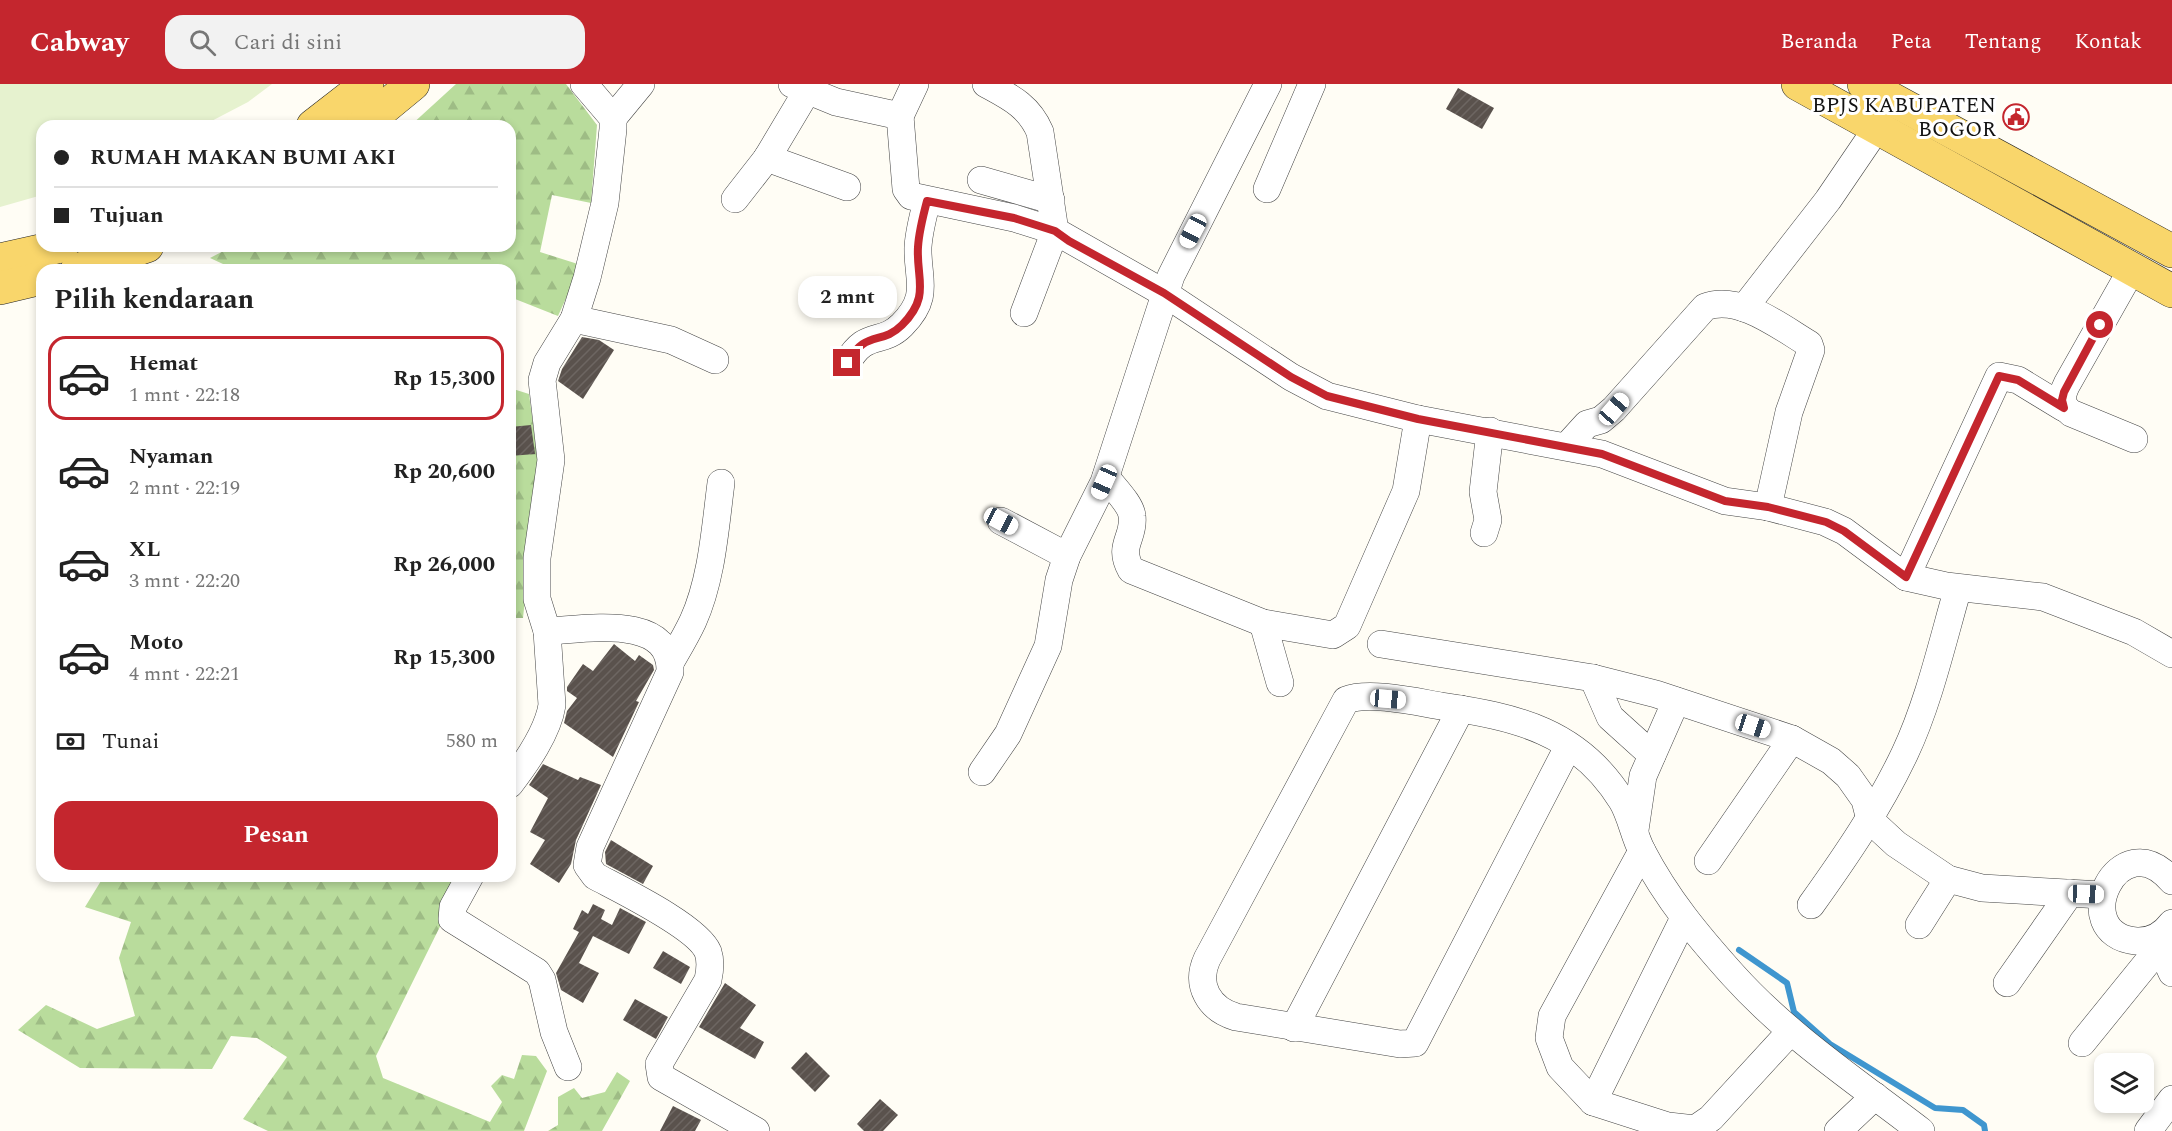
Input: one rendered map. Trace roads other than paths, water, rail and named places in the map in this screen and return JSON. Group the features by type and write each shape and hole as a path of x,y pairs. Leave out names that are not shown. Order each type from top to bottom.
{"main road":[{"path":"321,120 367,84"},
{"path":"369,120 413,84"},
{"path":"1798,84 2172,291"},
{"path":"1864,84 2172,251"},
{"path":"0,261 37,252"},
{"path":"94,264 130,252"},
{"path":"0,288 36,279"}],"street":[{"path":"584,84 613,118"},
{"path":"516,774 550,717 537,558 550,460 542,380 547,363 574,319 605,203 613,118 641,84"},
{"path":"915,84 900,116 906,189 911,196 1014,218 1055,231 1164,293 1291,377 1327,396 1418,419 1602,454 1648,469 1725,501 1768,507 1826,522 1844,531 1906,577 1959,588 2043,597 2134,632 2172,654"},
{"path":"986,84 1027,108 1040,132 1055,231 1024,313"},
{"path":"982,771 1008,734 1044,656 1052,628 1059,580 1067,556 1106,477 1164,293 1177,261 1268,84"},
{"path":"1267,189 1312,84"},
{"path":"735,199 767,158 799,87 836,102 900,116"},
{"path":"1743,308 1828,200 1877,128"},
{"path":"767,158 847,187"},
{"path":"981,180 1051,200"},
{"path":"847,363 854,351 867,339 891,334 914,309 922,281 918,248 927,201"},
{"path":"2064,408 2062,400 2067,384 2132,269"},
{"path":"1568,446 1587,424 1601,420 1614,409 1705,307 1717,303 1743,308 1809,344 1811,350 1788,412 1768,507"},
{"path":"574,319 671,340 715,360"},
{"path":"1906,577 1999,376 2018,380 2071,413 2134,439"},
{"path":"1106,477 1131,511 1131,528 1124,555 1131,570 1263,623 1333,634 1347,626 1406,491 1418,419"},
{"path":"1484,533 1488,520 1483,492 1490,431"},
{"path":"721,483 704,588 693,621 670,663 670,672 590,847 587,865 595,876 686,928 707,950 710,968 708,980 659,1064 658,1072 661,1077 756,1131"},
{"path":"1001,521 1067,556"},
{"path":"1811,904 1870,820 1906,752 1959,588"},
{"path":"543,618 637,630 656,641 670,663"},
{"path":"1263,623 1280,683"},
{"path":"1381,644 1593,678 1676,700 1792,739 1831,761 1848,776 1865,800 1870,820 1896,844 1948,879 1982,888 2102,895"},
{"path":"1593,678 1610,717 1647,766"},
{"path":"1568,747 1414,1042 1400,1044 1294,1028 1236,1017 1219,1011 1203,988 1202,976 1207,959 1346,700 1376,698 1461,709 1527,723 1549,732 1591,764 1623,803 1638,844 1683,920 1790,1032 1921,1131"},
{"path":"1676,700 1647,766 1638,804 1638,844 1552,1016 1549,1028 1552,1047 1560,1067 1593,1102 1668,1126 1695,1129 1711,1118 1790,1032"},
{"path":"1294,1028 1461,709"},
{"path":"1708,861 1792,739"},
{"path":"2162,936 2138,941 2120,936 2113,930 2103,914 2102,895 2111,877 2119,870 2137,864 2157,868 2172,880"},
{"path":"1919,925 1948,879"},
{"path":"467,882 453,907 452,919 537,972 542,980 560,1053 568,1067"},
{"path":"2007,983 2070,893"},
{"path":"1593,1102 1683,920"},
{"path":"2162,936 2172,973"},
{"path":"2082,1043 2162,936"},
{"path":"1838,1131 1875,1096"},
{"path":"2148,1131 2172,1099"}],"waterway":[{"path":"1739,950 1787,983 1794,1012 1830,1044 1935,1108 1963,1110 1984,1125 1985,1131"}],"place":[{"name":"BPJS KABUPATEN BOGOR","path":"2016,117"}]}
